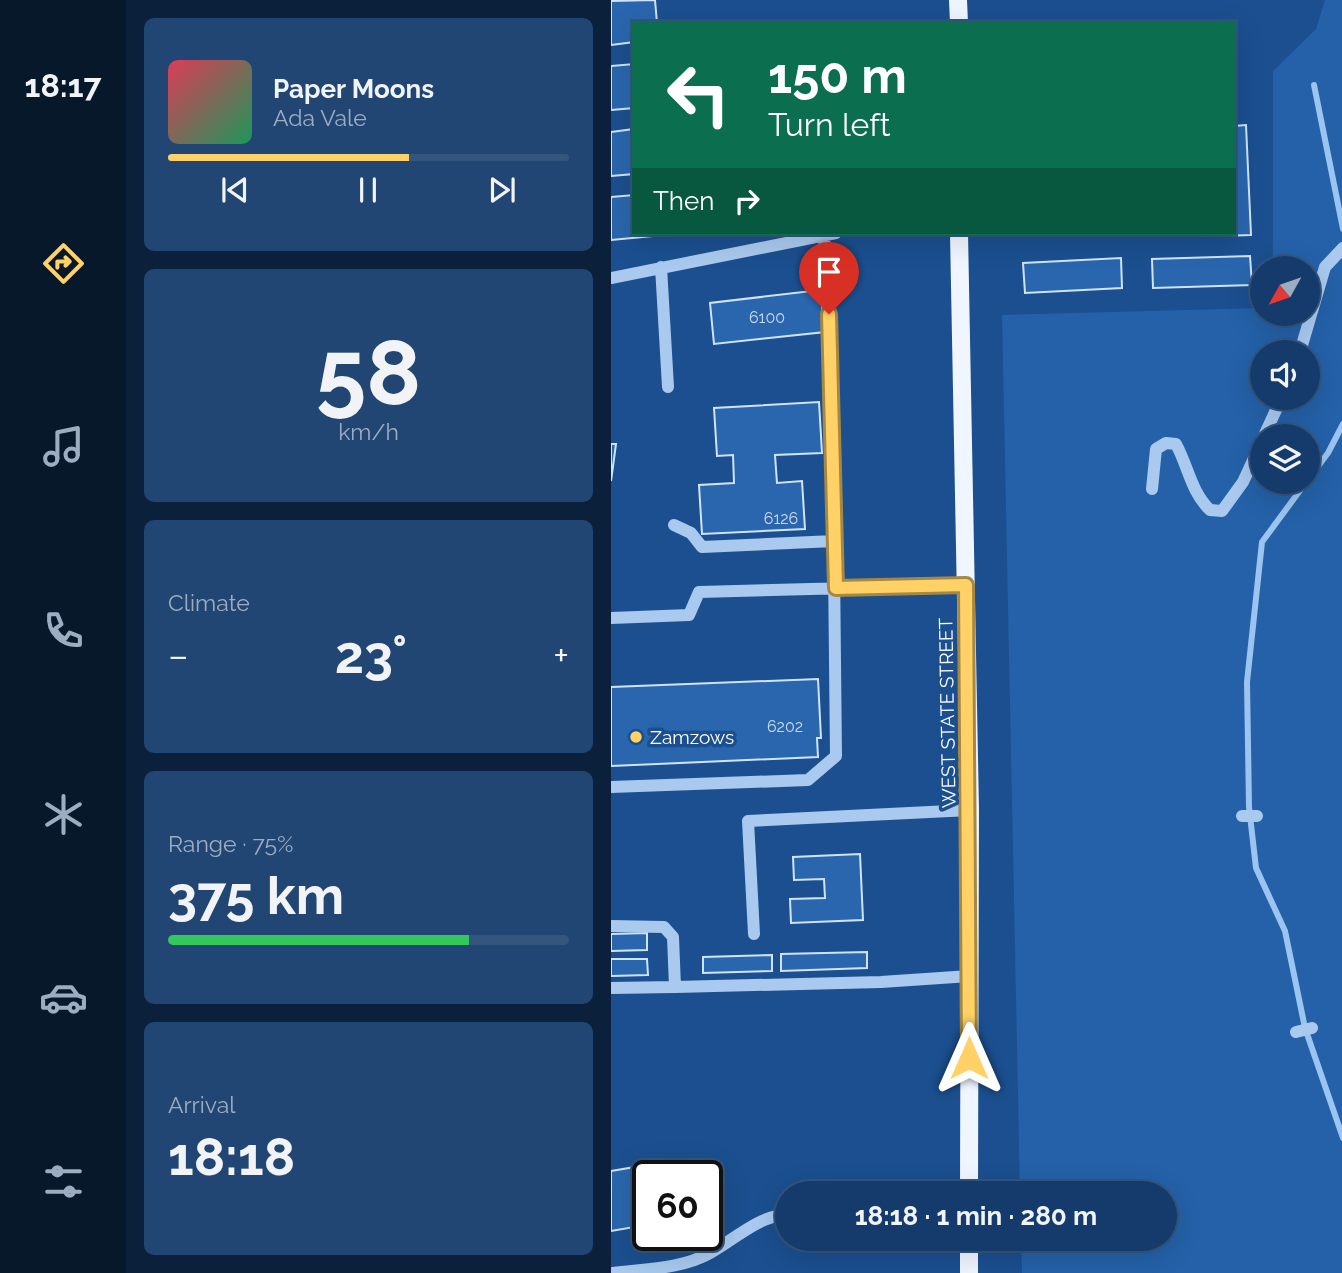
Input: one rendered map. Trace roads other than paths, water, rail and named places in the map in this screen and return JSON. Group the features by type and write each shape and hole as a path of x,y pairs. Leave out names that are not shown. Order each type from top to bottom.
{"main road":[{"path":"958,0 959,21"},
{"name":"WEST STATE STREET","path":"959,235 970,810 969,1181"},
{"path":"969,1251 969,1273"}],"street":[{"path":"611,278 825,235"},
{"path":"611,787 808,780 836,756 830,235"},
{"path":"1304,340 1325,267 1340,250"},
{"path":"661,267 668,387"},
{"path":"1152,489 1156,449 1166,443 1176,443 1187,464 1197,498 1210,510 1222,511 1243,482 1250,467"},
{"path":"674,525 691,533 702,547 834,541"},
{"path":"611,618 689,615 699,592 966,585"},
{"path":"754,934 747,821 970,810"},
{"path":"1242,816 1257,816"},
{"path":"611,926 664,927 673,937 675,987"},
{"path":"611,988 881,982 970,976"},
{"path":"1296,1032 1312,1028"},
{"path":"613,1273 683,1263 709,1254 751,1224 775,1218"}],"waterway":[{"path":"1314,85 1343,229"},
{"path":"1320,464 1343,424"},
{"path":"1297,494 1262,542 1247,682 1249,807 1256,868 1285,931 1305,1028 1343,1138"}],"place":[{"name":"Zamzows","path":"636,737"}]}
